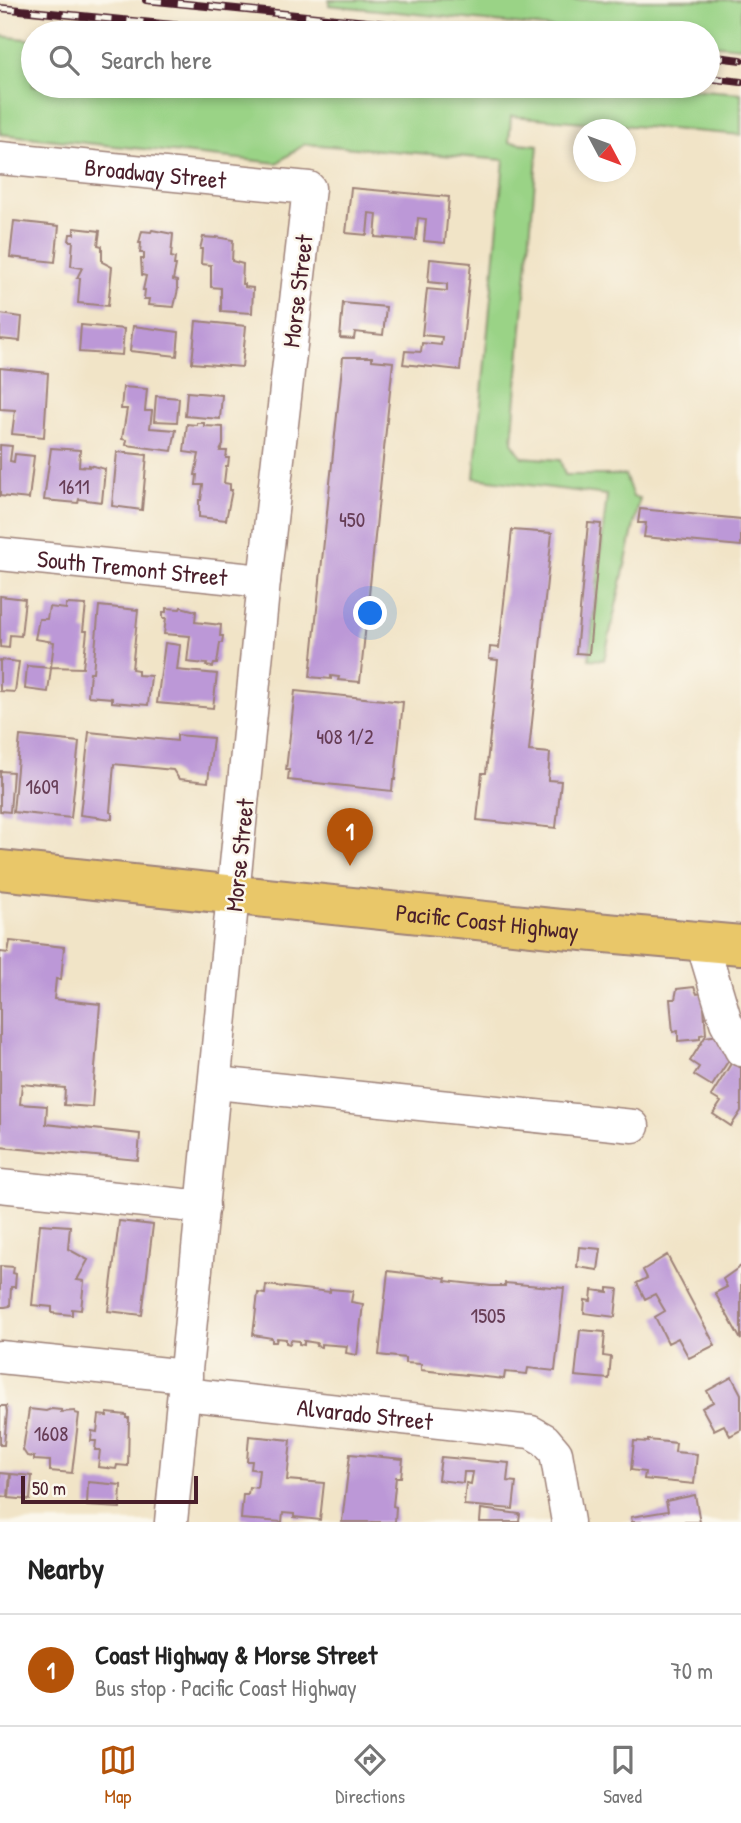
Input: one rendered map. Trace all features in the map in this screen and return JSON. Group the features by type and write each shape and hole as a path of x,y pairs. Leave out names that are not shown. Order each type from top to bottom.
{"main road":[{"name":"Pacific Coast Highway","path":"0,870 561,929 741,945"}],"street":[{"name":"Broadway Street","path":"0,159 309,187"},
{"name":"Morse Street","path":"172,1522 264,581 309,187"},
{"name":"South Tremont Street","path":"0,554 264,581"},
{"path":"702,942 726,1022 741,1050"},
{"path":"216,1083 633,1126"},
{"path":"0,1186 203,1207"},
{"name":"Alvarado Street","path":"0,1357 531,1432 545,1440 556,1453 568,1522"}],"green space":[{"path":"329,0 741,0 741,47 720,45 720,21 485,21 329,5"},
{"path":"0,36 21,39 21,98 720,98 720,91 741,93 741,135 636,126 636,119 573,119 573,121 511,116 509,142 538,145 512,442 522,457 560,460 565,475 625,475 633,497 640,498 604,660 589,659 607,495 474,478 504,160 305,144 277,163 0,134"}],"building":[{"path":"351,188 449,197 445,243 424,241 426,219 418,218 416,240 375,237 377,214 369,213 367,235 346,233"},
{"path":"14,221 59,226 55,262 10,257"},
{"path":"74,228 100,231 98,245 102,246 102,262 112,267 108,306 78,303 80,278 77,278 82,268 71,266 73,241 69,241 70,234 74,234"},
{"path":"142,231 173,234 171,257 175,258 176,265 173,280 177,281 178,289 174,307 148,305 149,299 144,299 146,276 142,275 141,259 144,259 144,253 140,253 139,243"},
{"path":"203,237 233,240 232,261 243,264 242,284 253,288 252,313 221,311 221,288 211,287 211,265 201,264 200,249"},
{"path":"430,259 471,263 460,370 403,364 405,351 421,352 422,343 441,345 442,337 422,335 427,289 447,291 447,284 428,282"},
{"path":"343,303 386,307 383,335 355,332 354,339 340,338"},
{"path":"0,314 22,317 20,341 0,339"},
{"path":"196,321 246,326 242,367 192,363"},
{"path":"81,325 124,329 122,355 79,352"},
{"path":"133,326 179,332 177,356 130,351"},
{"path":"343,357 372,357 372,360 393,362 360,682 338,680 339,677 331,676 331,679 310,677"},
{"path":"0,368 48,373 44,437 12,434 15,410 0,409"},
{"path":"123,387 147,389 145,411 152,411 150,428 176,430 172,451 126,445 127,440 122,439 127,409 121,409"},
{"path":"187,392 222,395 220,419 185,416"},
{"path":"156,396 179,398 177,422 154,421"},
{"path":"187,424 223,427 223,445 220,451 227,451 226,458 229,458 224,483 230,484 232,490 226,520 199,517 199,500 203,485 196,485 195,475 199,454 184,452"},
{"path":"0,445 12,446 10,461 14,462 15,454 34,456 29,499 0,496"},
{"path":"51,448 80,450 79,466 89,465 105,469 102,502 79,499 78,503 44,500"},
{"path":"117,452 147,455 142,510 112,506"},
{"path":"640,509 741,519 741,546 644,537 646,523 638,523"},
{"path":"588,523 601,524 589,654 576,653"},
{"path":"512,530 552,533 529,751 550,753 548,780 561,781 556,828 477,820 482,773 486,773 498,660 489,659 490,647 499,648"},
{"path":"0,596 25,599 21,636 10,635 9,648 0,647"},
{"path":"66,604 86,605 83,631 87,631 83,668 51,667 54,642 35,639 39,619 47,619 49,607 66,609"},
{"path":"99,606 138,610 132,669 138,670 138,675 151,676 148,705 112,702 112,698 88,696"},
{"path":"181,607 196,611 195,622 221,625 222,643 217,664 213,667 187,662 190,636 164,634 166,618 163,618 163,612 166,612 166,608"},
{"path":"165,643 180,645 177,670 217,674 213,708 157,703"},
{"path":"0,660 19,662 15,692 0,691"},
{"path":"27,666 51,668 48,692 25,689"},
{"path":"295,691 403,702 392,791 288,780 289,770 286,770"},
{"path":"89,732 177,741 177,735 213,738 208,782 179,779 173,770 114,764 110,812 112,819 80,815"},
{"path":"20,736 79,742 71,818 13,812"},
{"path":"0,771 13,772 10,812 0,811"},
{"path":"10,941 64,947 61,980 56,979 54,999 100,1004 92,1107 64,1105 65,1088 22,1084 20,1104 47,1106 46,1124 140,1134 138,1160 0,1147 0,952 8,953"},
{"path":"694,987 697,994 703,993 706,1034 700,1035 700,1039 678,1041 678,1031 673,1032 670,999 675,999 677,989"},
{"path":"719,1035 738,1046 712,1086 694,1075 699,1067 690,1061 705,1037"},
{"path":"732,1062 741,1068 741,1111 731,1126 713,1114 721,1102 711,1096"},
{"path":"119,1221 153,1225 142,1315 108,1311"},
{"path":"40,1224 70,1226 68,1249 88,1260 77,1280 84,1281 81,1310 72,1309 72,1315 52,1313 52,1307 32,1305"},
{"path":"579,1247 601,1249 598,1270 577,1267"},
{"path":"667,1255 715,1345 689,1358 678,1338 668,1343 655,1317 665,1311 655,1294 645,1299 637,1283 647,1278 643,1270"},
{"path":"0,1266 14,1267 13,1273 16,1274 15,1287 11,1287 10,1306 5,1307 0,1307"},
{"path":"741,1266 741,1340 715,1293 727,1287 723,1279"},
{"path":"388,1271 491,1286 505,1286 505,1283 564,1288 555,1371 528,1368 527,1374 505,1372 504,1379 421,1370 421,1364 405,1363 405,1358 379,1355"},
{"path":"266,1285 330,1292 330,1289 353,1291 351,1302 363,1304 357,1355 346,1353 347,1346 321,1344 321,1347 316,1346 317,1343 304,1341 304,1345 291,1340 290,1344 286,1343 286,1339 277,1338 276,1342 272,1342 272,1338 253,1335 258,1293 265,1294"},
{"path":"608,1288 618,1289 615,1317 584,1313 585,1300 591,1301 592,1290 608,1292"},
{"path":"580,1330 605,1332 603,1356 611,1357 609,1379 575,1376"},
{"path":"732,1377 741,1394 741,1430 730,1436 724,1425 714,1430 702,1408 713,1402 707,1391"},
{"path":"0,1406 6,1406 7,1412 4,1445 0,1445"},
{"path":"29,1409 75,1411 79,1414 72,1473 50,1471 50,1461 34,1460 34,1457 27,1456 23,1450"},
{"path":"107,1413 126,1415 126,1418 129,1418 128,1466 117,1465 116,1469 98,1467 100,1450 95,1450 96,1441 91,1441 92,1431 97,1432 99,1415 107,1416"},
{"path":"249,1436 291,1440 287,1480 324,1483 320,1520 283,1513 282,1522 241,1519 243,1494 248,1494 249,1487 257,1488 259,1470 251,1469 252,1461 247,1461"},
{"path":"634,1441 676,1443 675,1452 697,1454 694,1484 644,1479 645,1472 631,1470"},
{"path":"350,1454 403,1459 401,1477 396,1477 393,1506 396,1507 395,1522 342,1522"},
{"path":"441,1457 509,1463 507,1481 516,1482 513,1509 464,1505 466,1483 471,1484 473,1472 464,1472 463,1483 438,1480"},
{"path":"0,1473 10,1474 8,1497 0,1496"},
{"path":"11,1474 32,1476 30,1500 9,1498"},
{"path":"88,1482 121,1485 120,1508 87,1506"},
{"path":"695,1495 700,1522 632,1522 631,1517 668,1511 666,1501"},
{"path":"481,1509 520,1514 519,1522 480,1522"}],"railway":[{"path":"146,0 357,21"},
{"path":"0,8 132,21"},
{"path":"720,57 741,60"},
{"path":"720,79 741,82"}],"place":[{"name":"Coast Highway & Morse Street","path":"350,866"}]}
